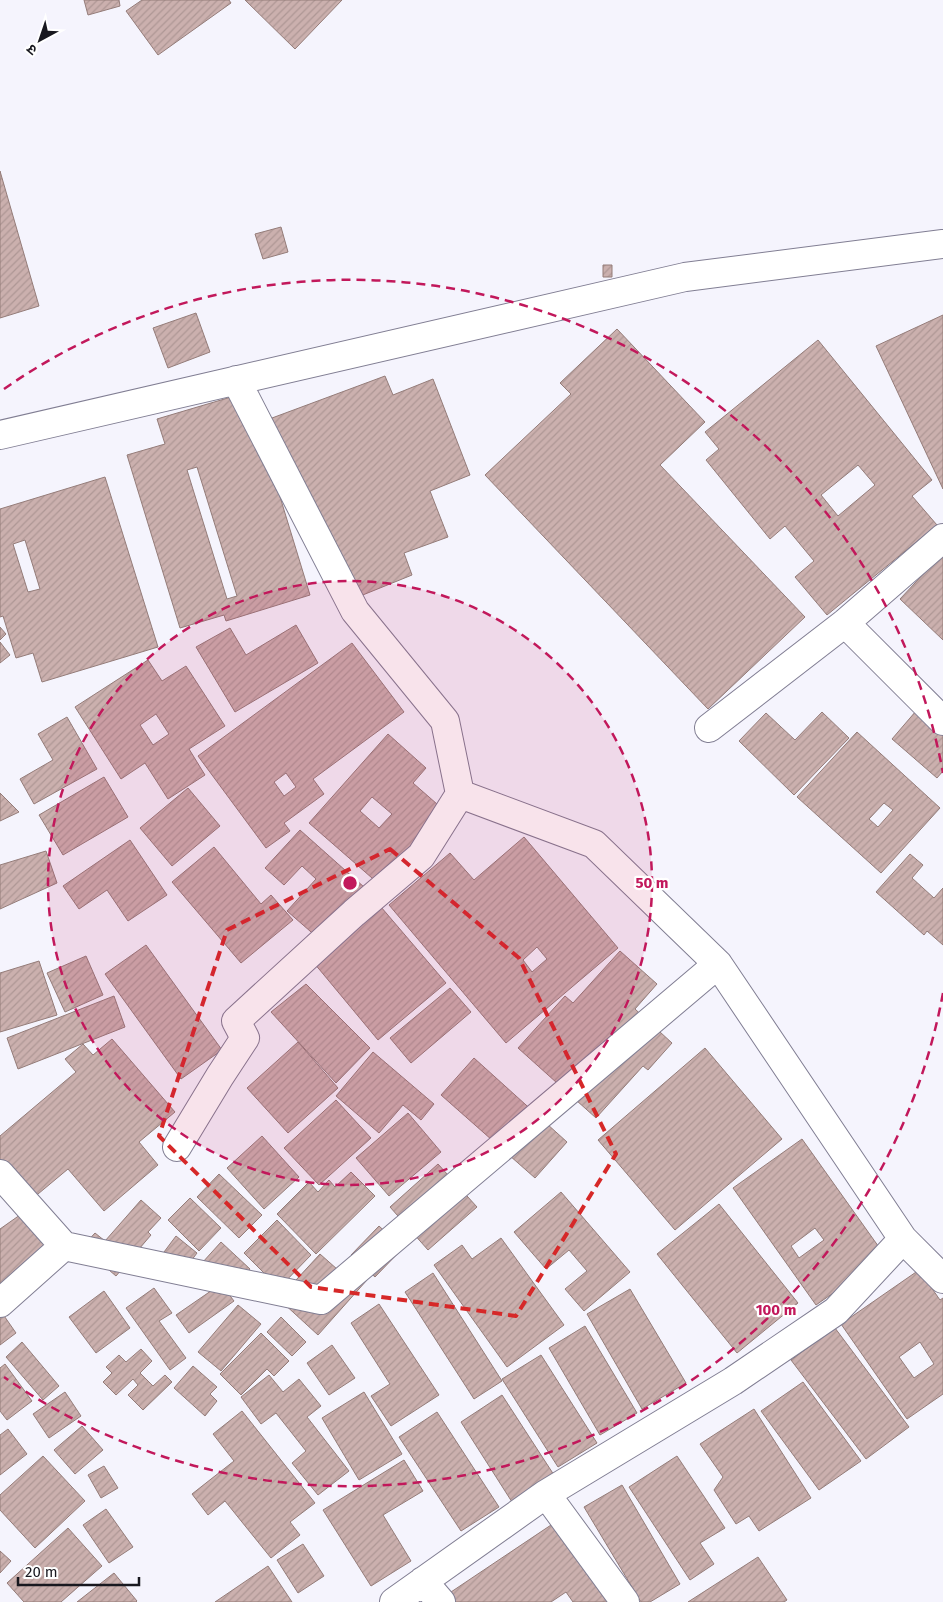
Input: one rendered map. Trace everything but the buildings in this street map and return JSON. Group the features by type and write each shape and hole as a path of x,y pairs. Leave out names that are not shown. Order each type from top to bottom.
{"street":[{"path":"0,435 685,277 943,244"},
{"path":"177,1147 245,1038 236,1021 354,913 421,856 460,794 445,721 355,611 236,380"},
{"path":"709,728 845,624 943,538"},
{"path":"845,624 943,721"},
{"path":"460,794 594,844 718,964 904,1239 943,1279"},
{"path":"0,1174 64,1246 321,1300 718,964"},
{"path":"394,1602 546,1494 733,1381 836,1311 904,1239"},
{"path":"0,1303 64,1246"},
{"path":"546,1494 625,1602"},
{"path":"423,1581 441,1602"}],"highlighted area":[{"path":"390,849 519,958 616,1154 516,1316 311,1287 159,1136 227,930"}]}
